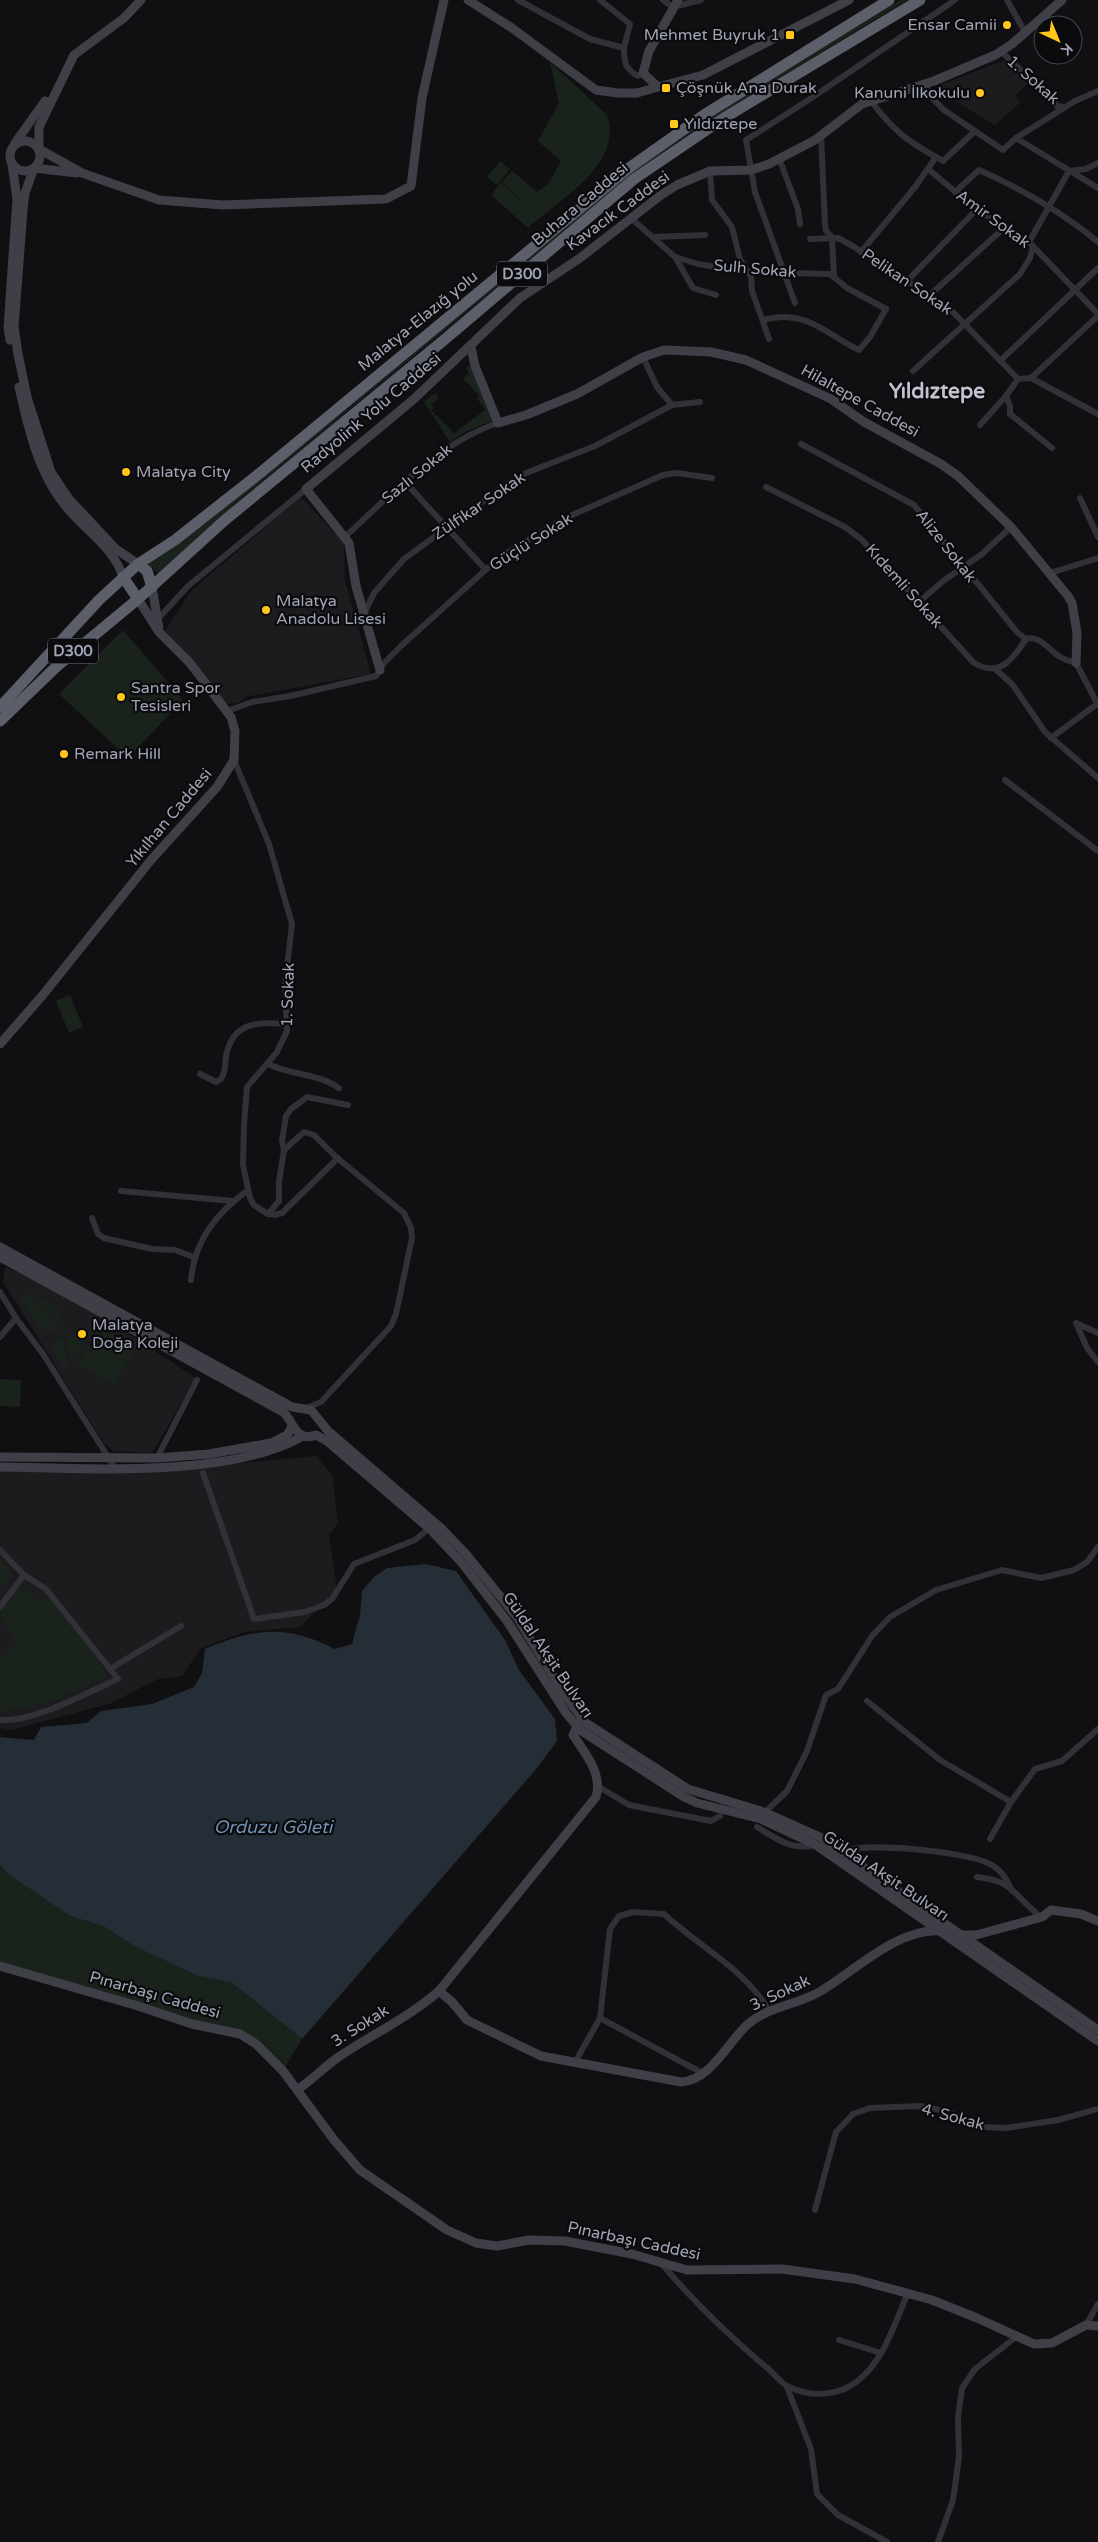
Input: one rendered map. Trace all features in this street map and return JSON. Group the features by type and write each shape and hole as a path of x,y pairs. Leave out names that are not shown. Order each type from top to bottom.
{"highway":[{"name":"Malatya-Elazığ yolu","path":"0,707 123,577 138,564 175,540 260,473 653,149 764,76 889,0"},
{"name":"Buhara Caddesi","path":"152,587 224,520 286,472 656,163 724,118 920,0"},
{"path":"138,564 151,577 152,587"},
{"path":"123,577 138,599"},
{"name":"D300","path":"0,721 56,666 152,587"}],"street":[{"path":"138,564 116,549 64,491 51,472 27,396 14,327 25,193 34,168 40,159 39,127 74,55 124,18 141,0"},
{"path":"14,146 27,140 39,149 82,173 159,200 223,205 386,199 410,186 422,98 444,0"},
{"path":"468,0 512,28 596,90 618,94 637,93 703,75 850,0"},
{"path":"518,0 590,39 624,48"},
{"path":"600,0 630,24 624,48 624,62 628,71 638,76 643,73 649,51 675,3"},
{"path":"663,0 675,3 701,0"},
{"path":"795,303 755,192 746,140 813,97 955,0"},
{"path":"1007,0 1025,32"},
{"name":"Kavacık Caddesi","path":"471,346 520,298 575,261 677,185 710,170 751,170 769,164 804,147 855,109 871,101 926,83 1002,52 1062,0"},
{"name":"1. Sokak","path":"1002,52 1057,106 1065,107"},
{"path":"66,72 10,154 16,198 8,328 22,399 46,476 64,504 118,561 123,577"},
{"path":"643,73 658,87"},
{"path":"926,83 929,95 944,110 1003,150 1016,138 1065,107 1098,91"},
{"path":"871,101 903,138 942,161 975,131"},
{"path":"821,135 825,224 826,232 832,237 834,277"},
{"path":"1016,138 1098,188"},
{"path":"861,252 936,157"},
{"path":"779,158 798,209 800,224"},
{"path":"1069,171 1086,169 1098,163"},
{"path":"12,164 24,171 34,168 82,173"},
{"name":"Amir Sokak","path":"928,169 954,192 1004,228 1031,244 1098,315"},
{"path":"710,170 712,200 732,227 740,259 747,272 769,339"},
{"path":"954,192 979,170 1008,182 1049,206 1098,242"},
{"path":"913,371 1020,274 1030,258 1031,244 1049,206 1069,171"},
{"path":"907,281 978,208"},
{"name":"Sulh Sokak","path":"632,218 675,257 698,264 747,272 830,274 847,288 885,306 886,312 859,350 806,320 785,315 763,320"},
{"path":"930,296 1004,228"},
{"path":"653,238 705,235"},
{"path":"810,239 832,237"},
{"name":"Pelikan Sokak","path":"832,237 838,238 949,308 1018,379"},
{"path":"675,257 693,288 716,295"},
{"path":"1000,361 1098,268"},
{"path":"508,286 520,298"},
{"path":"1031,378 1098,315"},
{"path":"471,346 475,366 498,423"},
{"name":"Radyolink Yolu Caddesi","path":"380,670 365,612 356,586 349,543 306,489 414,399 471,346"},
{"name":"Hilaltepe Caddesi","path":"498,423 526,415 577,394 643,357 664,350 686,349 738,357 831,399 864,422 941,464 958,476 1011,527 1050,573 1072,603 1077,633 1076,663"},
{"path":"643,357 657,387 672,405"},
{"path":"980,426 1018,379 1031,378 1098,414"},
{"path":"1006,396 1010,406 1010,414 1052,448"},
{"name":"Zülfikar Sokak","path":"365,612 374,593 404,559 517,478 595,446 672,405 700,402"},
{"name":"Sazlı Sokak","path":"345,537 405,482 462,438 498,423"},
{"name":"Alize Sokak","path":"801,444 914,505 984,592 1026,639 1033,637 1038,639 1061,658 1076,663"},
{"name":"Güçlü Sokak","path":"380,670 401,646 500,556 563,519 659,477 677,473 712,478"},
{"path":"405,482 485,569"},
{"name":"Kıdemli Sokak","path":"766,487 854,533 919,602 967,658 980,667 995,669"},
{"path":"157,625 188,586 306,489"},
{"path":"1080,498 1098,537"},
{"path":"919,602 1011,527"},
{"path":"1050,573 1098,558"},
{"path":"152,587 157,625"},
{"path":"138,599 227,711 235,731 234,760"},
{"path":"1026,639 1010,662 995,669 1012,684 1051,738 1098,778"},
{"path":"1051,738 1098,705 1076,663"},
{"path":"227,711 252,702 279,699 373,678 380,670"},
{"name":"1. Sokak","path":"234,760 268,844 292,924 285,984 288,1024 285,1038 268,1064 251,1080 246,1095 243,1165 247,1191 254,1205 268,1214"},
{"name":"Yıkılhan Caddesi","path":"0,1044 42,996 151,860 217,787 234,760"},
{"path":"1005,780 1098,851"},
{"path":"200,1074 216,1082 221,1079 230,1043 245,1027 255,1023 288,1024"},
{"path":"268,1064 282,1071 312,1076 339,1088"},
{"path":"268,1214 279,1201 279,1182 284,1150 282,1141 286,1116 307,1097 348,1105"},
{"path":"0,1457 157,1458 209,1454 272,1443 287,1435 292,1424 303,1409 321,1402 391,1326 396,1314 412,1238 411,1228 404,1213 338,1158 314,1135 304,1132 284,1150"},
{"path":"268,1214 275,1215 288,1209 310,1184 338,1158"},
{"path":"121,1191 233,1201"},
{"path":"191,1280 194,1256 215,1219 233,1201 247,1191"},
{"path":"92,1218 96,1230 104,1238 152,1249 178,1250 194,1256"},
{"name":"Güldal Akşit Bulvarı","path":"0,1247 303,1409 320,1421 432,1526 486,1592 579,1722 684,1797 697,1803 810,1832 843,1852 1098,2030"},
{"path":"2,1259 283,1412 303,1436"},
{"path":"0,1292 16,1318 43,1354 115,1468"},
{"path":"0,1337 16,1318"},
{"path":"1098,1333 1076,1323 1087,1348 1098,1362"},
{"path":"157,1458 197,1380"},
{"path":"0,1467 115,1468 175,1466 246,1457 280,1447 303,1436 316,1435 320,1421 321,1402"},
{"name":"Güldal Akşit Bulvarı","path":"316,1435 328,1441 432,1526"},
{"path":"203,1473 254,1619 305,1612 324,1605 332,1599 354,1564 415,1540 432,1526"},
{"path":"760,1819 787,1791 808,1751 826,1695 838,1689 872,1636 890,1617 936,1590 1002,1570 1041,1578 1074,1570 1087,1562 1098,1548"},
{"path":"0,1550 24,1575 46,1589 118,1679 53,1707 25,1716 0,1720"},
{"path":"0,1607 24,1575"},
{"path":"110,1669 181,1626"},
{"path":"867,1701 940,1760 1011,1802"},
{"path":"579,1722 572,1735 592,1764 599,1787 629,1805 711,1821 720,1816"},
{"path":"990,1839 1011,1802 1035,1769 1062,1761 1098,1729"},
{"name":"3. Sokak","path":"298,2089 315,2078 336,2059 425,2003 440,1991 596,1797 599,1787"},
{"name":"Güldal Akşit Bulvarı","path":"760,1819 816,1845 1098,2041"},
{"path":"843,1852 850,1848 888,1848 958,1854 988,1863 1005,1874 1012,1891"},
{"path":"977,1877 998,1881 1012,1891 1032,1911 1042,1917"},
{"name":"3. Sokak","path":"440,1991 452,2002 462,2016 472,2023 541,2056 574,2064 681,2082 692,2081 704,2074 748,2024 769,2011 819,1992 892,1942 939,1930 962,1935 976,1935 1042,1917 1051,1910 1080,1914 1098,1921"},
{"path":"574,2064 600,2018 610,1929 619,1916 633,1912 664,1914 684,1933 723,1961 762,1998 769,2011"},
{"name":"Pınarbaşı Caddesi","path":"0,1966 138,2006 192,2024 240,2034 260,2048 298,2089 334,2140 360,2170 457,2235 476,2243 497,2246 529,2240 565,2241 632,2254 695,2270 782,2269 866,2281 908,2293 977,2318 1034,2344 1046,2344 1086,2325"},
{"path":"600,2018 704,2074"},
{"name":"4. Sokak","path":"815,2210 836,2132 853,2114 870,2108 920,2106 945,2112 984,2126 1006,2128 1058,2120 1098,2109"},
{"path":"660,2262 725,2332 787,2386 821,2395 840,2391 859,2380 882,2352 908,2293"},
{"path":"1098,2304 1086,2325 1098,2326"},
{"path":"938,2542 953,2500 959,2457 958,2417 962,2388 980,2365 1016,2337"},
{"path":"839,2340 882,2352"},
{"path":"787,2386 811,2449 817,2494 838,2515 886,2542"}],"shaded area":[{"path":"900,0 907,0 707,122 641,168 243,497 158,574 147,563 344,412 597,199 672,141"},
{"name":"Kanuni İlkokulu","path":"1005,60 1028,83 1015,96 1021,102 995,125 937,90 937,86"},
{"path":"550,62 607,115 610,133 606,149 598,165 586,179 528,228 491,195 501,183 524,203 502,182 512,171 537,192 548,184 561,161 538,141 559,103"},
{"path":"500,161 510,169 497,185 487,177"},
{"path":"471,365 492,421 469,430 450,442 424,402 435,393 439,398 431,404 434,408 431,410 454,433 485,410 477,398 479,396 463,378 469,373 466,368"},
{"name":"Malatya Anadolu Lisesi","path":"301,497 344,543 345,581 371,674 245,697 240,702 226,704 197,664 165,631 192,590"},
{"name":"Santra Spor Tesisleri","path":"123,630 183,700 128,758 59,694"},
{"path":"70,995 83,1027 69,1033 56,1001"},
{"name":"Malatya Doğa Koleji","path":"5,1267 61,1290 196,1378 152,1453 113,1451 103,1442 3,1282"},
{"path":"31,1291 60,1311 62,1326 27,1294"},
{"path":"26,1295 60,1327 60,1330 42,1330 21,1300"},
{"path":"104,1330 136,1348 114,1385 78,1364 89,1346 93,1348"},
{"path":"67,1333 82,1343 70,1361 66,1335"},
{"path":"62,1335 69,1363 65,1369 52,1347"},
{"path":"0,1379 21,1380 20,1407 0,1406"},
{"path":"316,1456 332,1475 338,1523 329,1535 337,1590 300,1627 244,1632 201,1648 182,1676 158,1679 109,1704 11,1730 0,1728 0,1469 131,1473"},
{"path":"0,1559 13,1574 0,1588"},
{"path":"24,1587 36,1602 50,1598 85,1641 108,1676 56,1700 5,1712 0,1711 0,1660 17,1642 1,1615 2,1607 13,1591"},
{"path":"0,1865 8,1874 70,1916 103,1926 136,1947 198,1976 231,1982 302,2039 283,2071 246,2038 0,1966"}],"water":[{"name":"Orduzu Göleti","path":"426,1564 456,1571 505,1640 519,1670 555,1719 557,1741 537,1768 302,2039 231,1982 198,1976 136,1947 103,1926 70,1916 8,1874 0,1865 0,1737 34,1740 41,1727 87,1723 101,1711 152,1704 194,1687 202,1673 205,1649 255,1633 286,1632 317,1641 335,1649 352,1644 360,1615 362,1591 374,1577 387,1568"}],"place":[{"name":"Ensar Camii","path":"1007,25"},
{"name":"Mehmet Buyruk 1","path":"790,35"},
{"name":"Çöşnük Ana Durak","path":"666,88"},
{"name":"Kanuni İlkokulu","path":"980,93"},
{"name":"Yıldıztepe","path":"674,124"},
{"name":"Malatya City","path":"126,472"},
{"name":"Malatya Anadolu Lisesi","path":"266,610"},
{"name":"Santra Spor Tesisleri","path":"121,697"},
{"name":"Remark Hill","path":"64,754"},
{"name":"Malatya Doğa Koleji","path":"82,1334"}],"district":[{"name":"Yıldıztepe","path":"937,391"}]}
